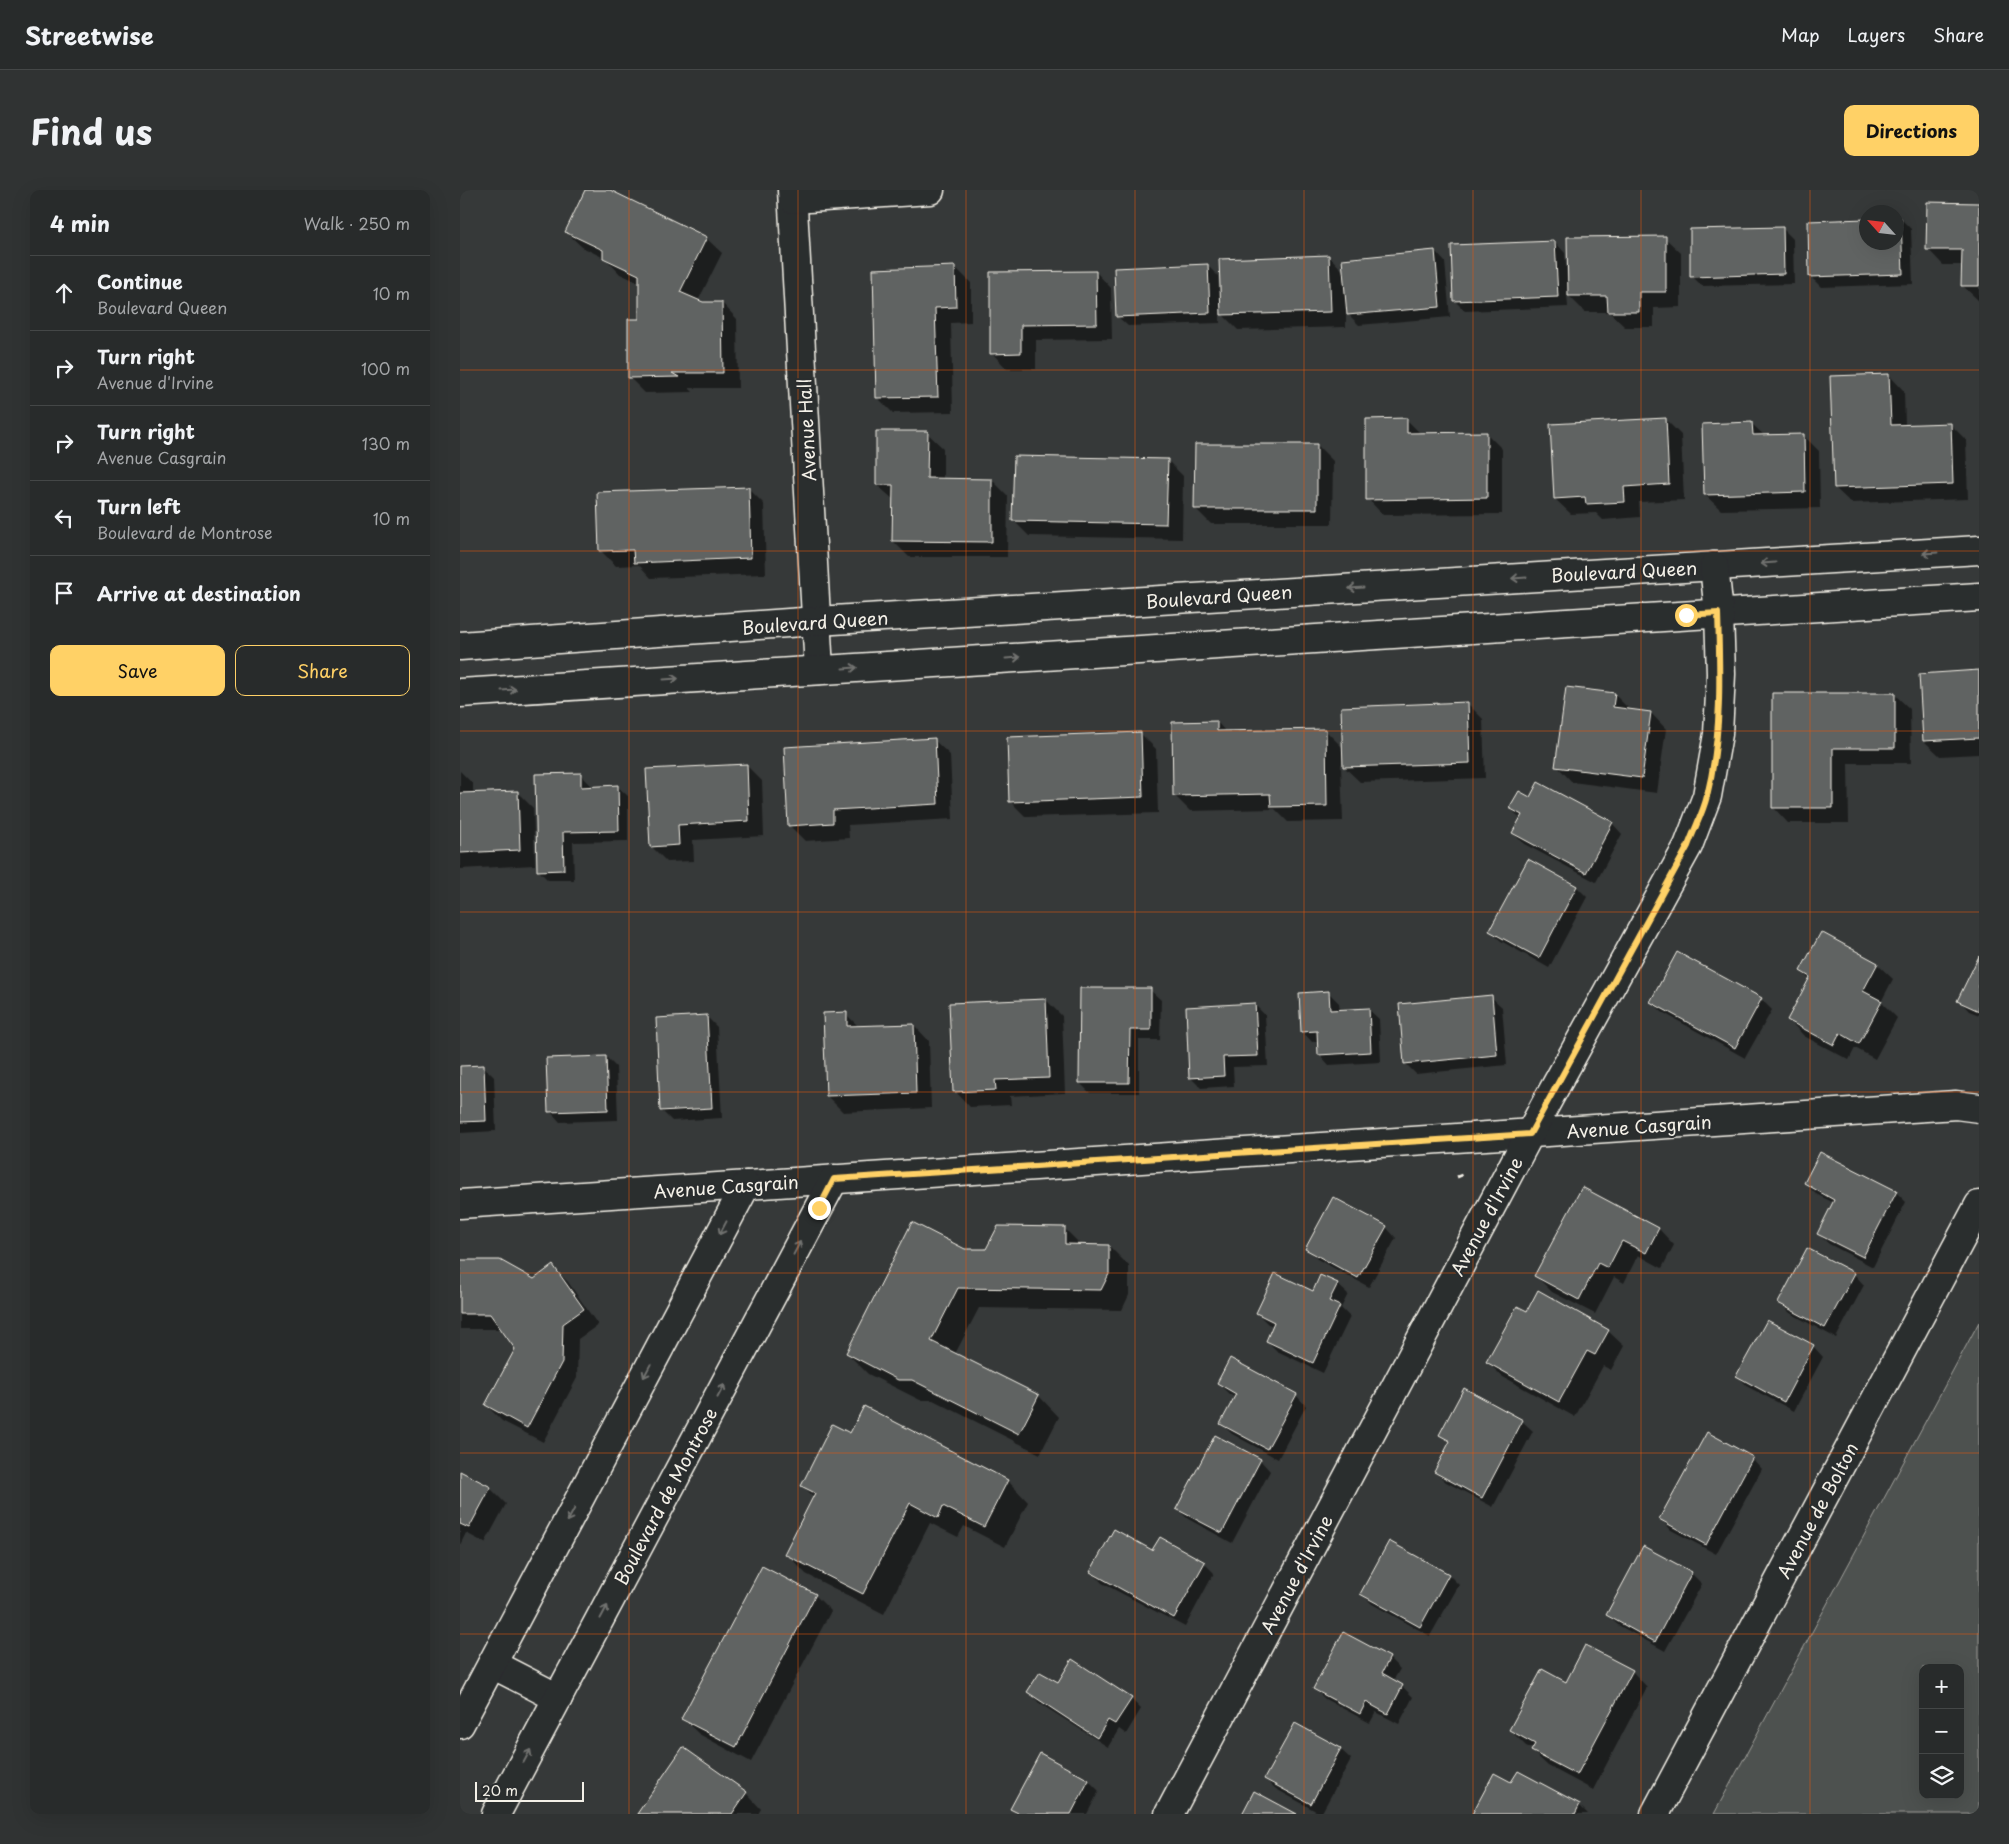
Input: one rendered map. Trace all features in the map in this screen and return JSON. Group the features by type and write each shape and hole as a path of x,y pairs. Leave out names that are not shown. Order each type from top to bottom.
{"street":[{"path":"792,194 930,190"},
{"name":"Avenue Hall","path":"792,194 819,670"},
{"name":"Boulevard Queen","path":"460,646 817,621 1979,550"},
{"name":"Avenue d'Irvine","path":"1169,1814 1530,1134 1688,846 1707,796 1718,734 1721,674 1714,566"},
{"path":"460,693 1979,596"},
{"name":"Avenue Casgrain","path":"460,1204 1956,1105 1979,1108"},
{"name":"Boulevard de Montrose","path":"496,1814 834,1179"},
{"path":"460,1724 746,1185"},
{"name":"Avenue de Bolton","path":"1655,1814 1979,1205"},
{"path":"492,1664 558,1698"}],"path":[{"path":"1457,1177 1462,1175"}],"shaded area":[{"path":"1979,1322 1979,1814 1714,1814"}],"building":[{"path":"585,190 610,190 707,237 680,292 703,302 722,302 723,373 672,373 679,377 628,378 628,319 639,319 639,275 603,258 603,250 565,232"},
{"path":"1927,202 1979,203 1979,286 1961,286 1962,250 1926,250"},
{"path":"1859,219 1859,250 1902,250 1903,274 1809,277 1808,221"},
{"path":"1783,227 1784,274 1690,277 1690,229"},
{"path":"1666,236 1666,292 1639,292 1639,312 1608,312 1607,296 1568,296 1567,237"},
{"path":"1555,241 1558,297 1453,301 1451,245"},
{"path":"1435,250 1440,307 1347,315 1342,259"},
{"path":"1329,255 1331,312 1221,315 1219,259"},
{"path":"1208,264 1210,313 1116,317 1114,268"},
{"path":"955,266 956,307 935,308 938,397 876,398 873,269"},
{"path":"1096,271 1097,324 1021,325 1021,353 990,354 990,272"},
{"path":"1889,374 1891,425 1951,423 1953,484 1834,488 1830,376"},
{"path":"1407,418 1407,433 1487,432 1487,498 1366,500 1366,419"},
{"path":"1666,418 1669,484 1624,487 1625,502 1586,504 1585,497 1554,499 1550,424"},
{"path":"1752,422 1753,435 1804,434 1805,492 1704,495 1702,424"},
{"path":"876,431 928,431 927,478 992,479 992,542 892,541 893,485 876,485"},
{"path":"1195,444 1317,444 1317,509 1194,509"},
{"path":"1014,456 1168,459 1166,524 1012,521"},
{"path":"749,487 751,558 634,563 633,550 599,551 597,492"},
{"path":"1979,670 1979,738 1923,741 1919,674"},
{"path":"1566,687 1615,693 1613,707 1651,712 1642,778 1555,767"},
{"path":"1772,693 1895,693 1895,748 1833,748 1833,808 1772,808"},
{"path":"1468,702 1470,763 1343,767 1341,707"},
{"path":"1217,721 1217,731 1326,729 1327,806 1271,807 1270,794 1173,796 1172,722"},
{"path":"1141,732 1143,797 1009,802 1007,737"},
{"path":"935,738 938,804 833,810 833,823 788,826 784,747"},
{"path":"747,764 749,821 678,825 679,845 650,847 646,769"},
{"path":"581,773 581,787 618,785 619,831 563,832 564,870 537,871 535,774"},
{"path":"1538,782 1613,822 1586,873 1512,833 1522,815 1509,808 1519,791 1530,797"},
{"path":"518,791 520,850 460,853 460,793"},
{"path":"1528,859 1577,886 1539,958 1489,931"},
{"path":"1821,932 1878,963 1863,991 1882,1001 1859,1044 1840,1033 1834,1045 1787,1020 1810,977 1800,971"},
{"path":"1677,952 1762,998 1735,1048 1650,1002"},
{"path":"1979,956 1979,1011 1957,1001"},
{"path":"1080,988 1151,988 1151,1030 1130,1030 1129,1083 1079,1083"},
{"path":"1329,991 1330,1010 1369,1008 1371,1052 1318,1055 1317,1031 1301,1032 1299,993"},
{"path":"1492,995 1497,1055 1404,1064 1399,1004"},
{"path":"1046,999 1049,1078 995,1080 996,1090 953,1092 949,1003"},
{"path":"1255,1003 1258,1056 1223,1057 1224,1076 1189,1078 1186,1007"},
{"path":"847,1012 847,1026 914,1024 916,1093 826,1096 823,1013"},
{"path":"707,1015 712,1108 660,1111 656,1018"},
{"path":"606,1056 608,1110 548,1112 546,1058"},
{"path":"484,1065 486,1121 460,1122 460,1066"},
{"path":"1820,1152 1897,1191 1863,1257 1817,1234 1834,1200 1804,1183"},
{"path":"1582,1187 1659,1228 1646,1253 1622,1241 1608,1268 1598,1263 1579,1300 1534,1276"},
{"path":"1333,1197 1387,1226 1358,1278 1305,1249"},
{"path":"912,1222 965,1249 986,1249 998,1226 1065,1227 1065,1244 1109,1245 1109,1274 1101,1290 958,1288 931,1341 1039,1395 1019,1434 912,1380 898,1380 846,1353"},
{"path":"1807,1248 1855,1273 1825,1328 1778,1303"},
{"path":"460,1260 500,1260 534,1279 553,1265 584,1309 563,1324 562,1362 527,1428 485,1405 515,1349 490,1314 460,1314"},
{"path":"1275,1273 1313,1291 1320,1275 1338,1283 1329,1301 1340,1306 1313,1363 1266,1341 1274,1322 1256,1313"},
{"path":"1538,1290 1609,1330 1595,1355 1587,1351 1559,1402 1486,1362 1517,1306 1527,1311"},
{"path":"1767,1320 1814,1345 1784,1402 1736,1376"},
{"path":"1230,1358 1297,1394 1267,1449 1220,1424 1236,1394 1217,1383"},
{"path":"1464,1388 1523,1420 1482,1498 1434,1472 1450,1441 1439,1435"},
{"path":"864,1406 1008,1480 984,1527 943,1506 938,1518 910,1503 863,1594 784,1554 815,1493 801,1486 832,1424 850,1433"},
{"path":"1707,1432 1753,1457 1706,1545 1659,1519"},
{"path":"1215,1435 1261,1459 1222,1533 1176,1509"},
{"path":"460,1471 491,1487 469,1528 460,1524"},
{"path":"1114,1529 1152,1550 1160,1537 1205,1562 1174,1618 1090,1572"},
{"path":"1389,1541 1449,1574 1420,1627 1360,1594"},
{"path":"1643,1546 1692,1572 1655,1642 1606,1615"},
{"path":"762,1566 816,1594 736,1747 681,1719"},
{"path":"1343,1632 1390,1657 1382,1673 1403,1685 1388,1714 1366,1702 1360,1714 1313,1689"},
{"path":"1585,1645 1633,1670 1577,1775 1531,1751 1535,1744 1509,1730 1542,1669 1566,1682"},
{"path":"1072,1659 1132,1698 1115,1724 1108,1720 1097,1738 1027,1692 1040,1672 1058,1682"},
{"path":"1295,1723 1341,1748 1311,1804 1264,1779"},
{"path":"683,1747 747,1792 732,1814 637,1814"},
{"path":"1040,1753 1089,1780 1071,1814 1020,1814 1010,1809"},
{"path":"1518,1771 1580,1804 1575,1814 1472,1814 1494,1773 1511,1782"},
{"path":"1254,1791 1297,1814 1242,1814"}],"route":[{"path":"819,1208 834,1179 1530,1134 1688,846 1707,796 1718,734 1721,674 1718,613 1686,615"}]}
